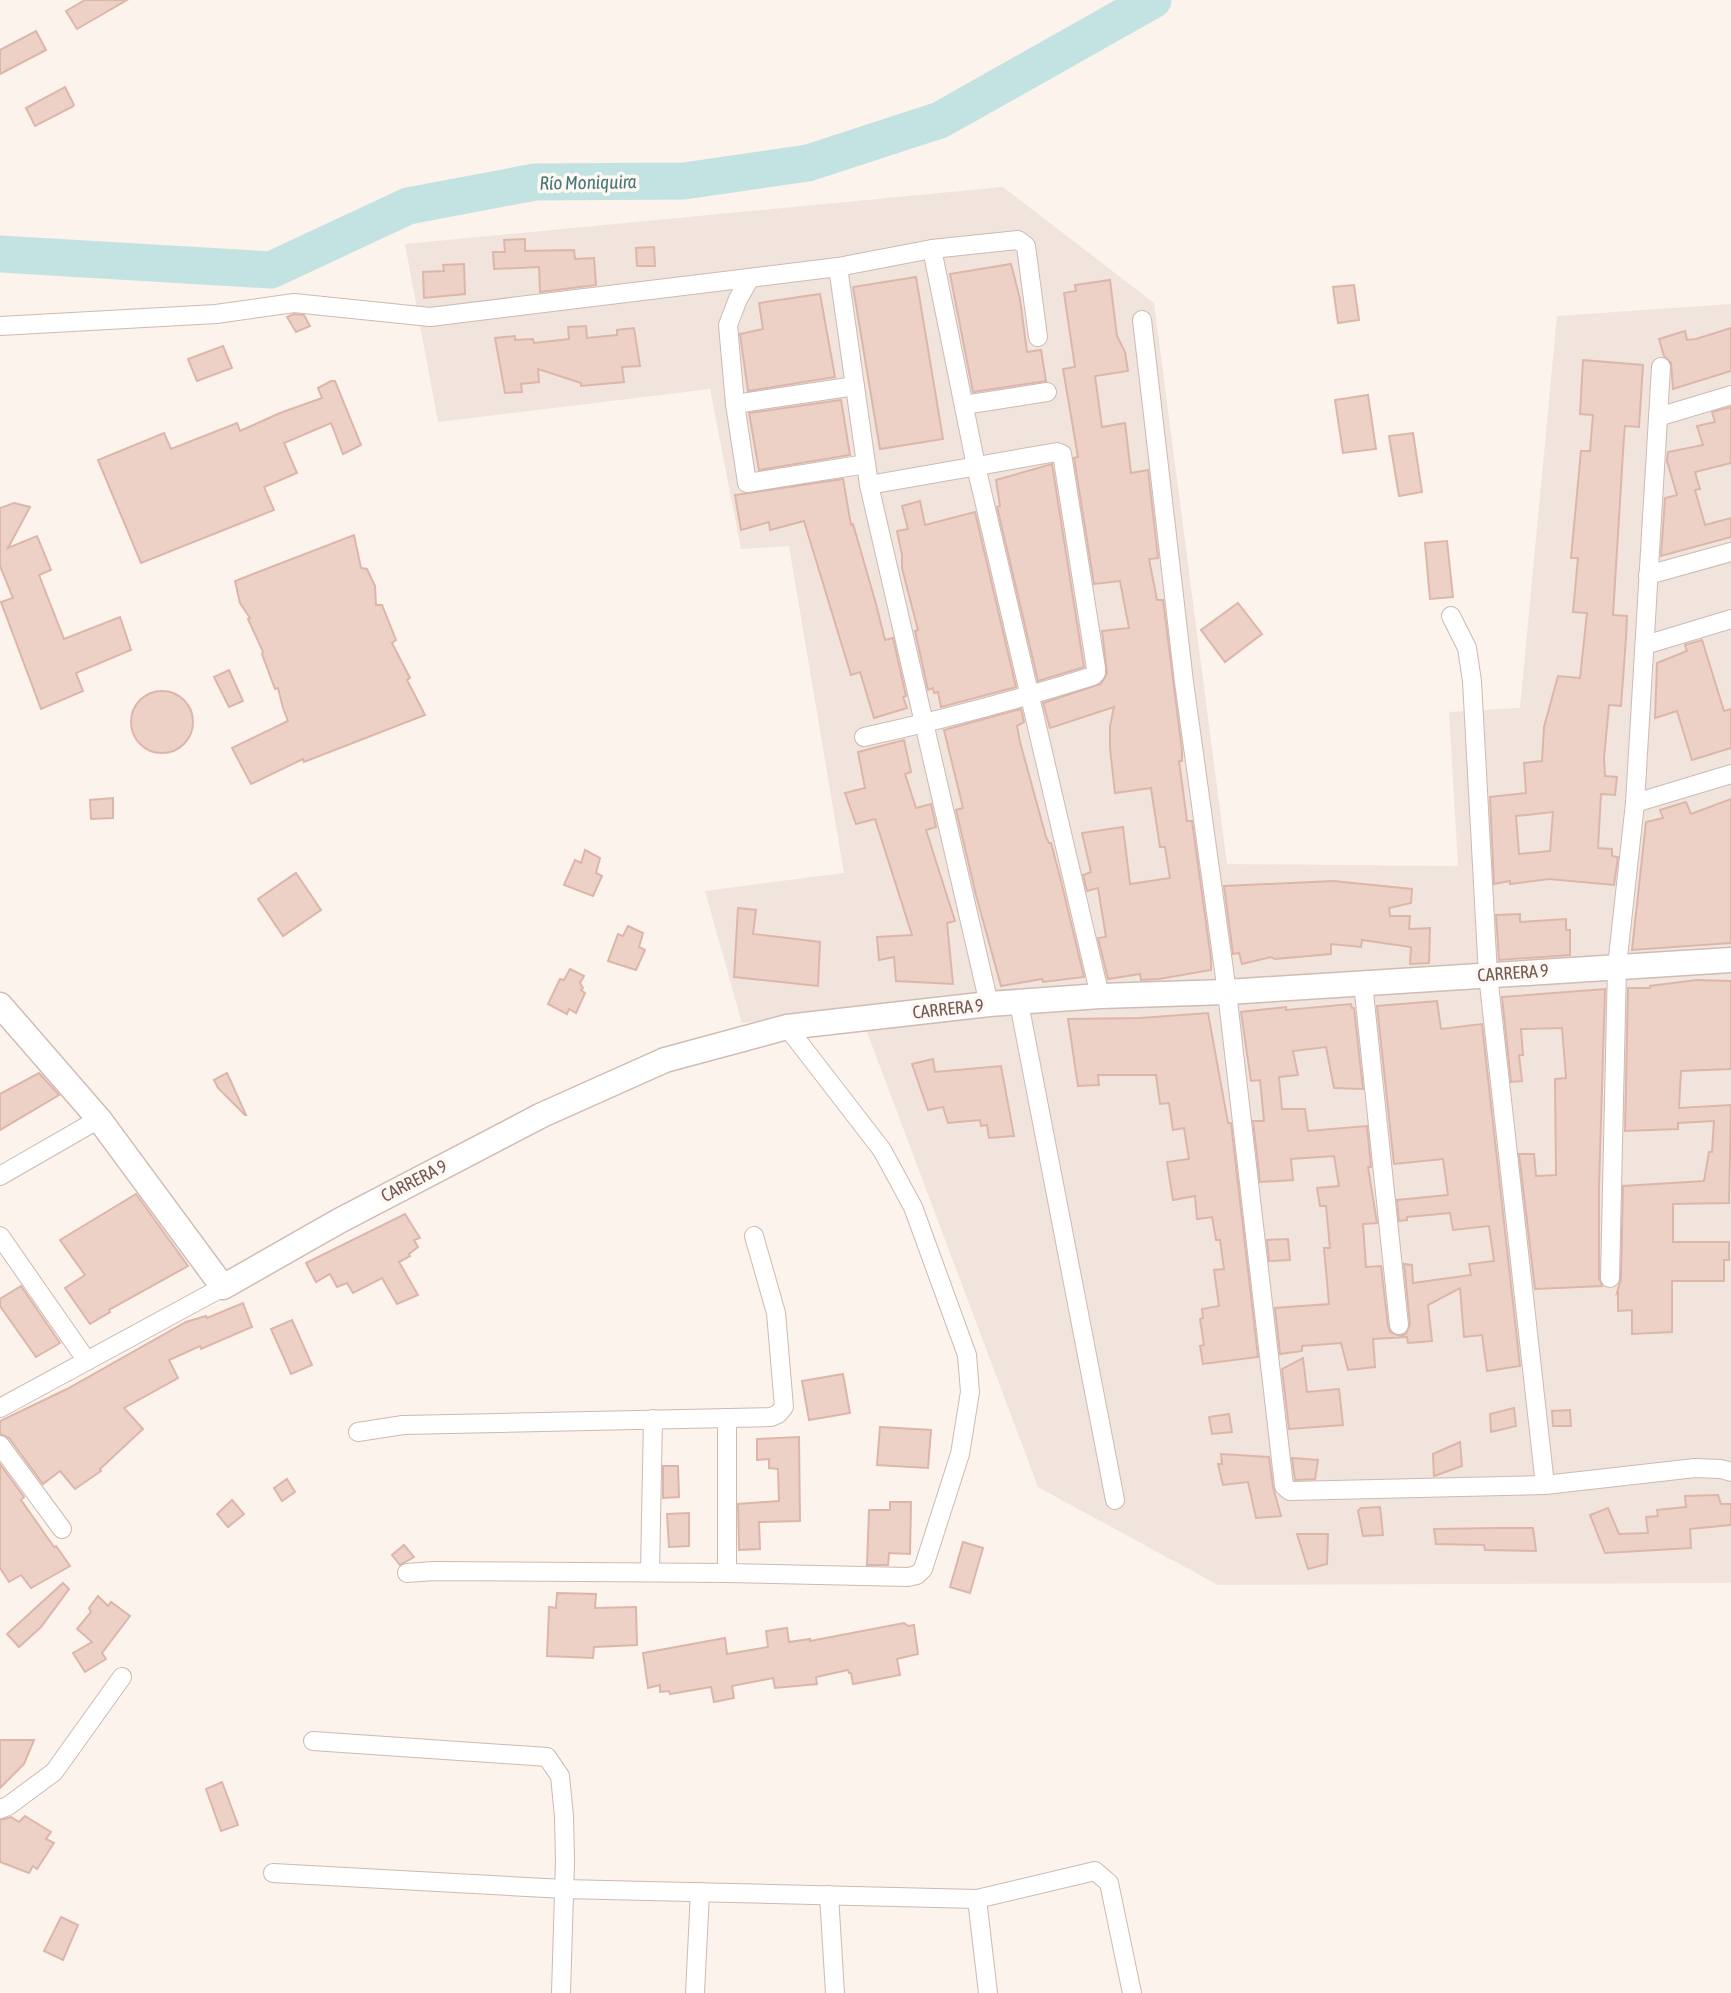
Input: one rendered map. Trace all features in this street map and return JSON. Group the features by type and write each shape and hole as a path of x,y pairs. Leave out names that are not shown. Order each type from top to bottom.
{"main road":[{"name":"CARRERA 9","path":"223,1287 339,1220 542,1115 665,1060 787,1027 989,1004 1100,996 1227,992 1731,960"},
{"path":"0,1005 99,1119 223,1287"}],"street":[{"path":"0,326 216,314 294,303 430,317 838,267 932,249 1018,240 1023,241 1026,246 1038,337"},
{"path":"932,249 976,466 1100,996"},
{"path":"838,267 869,485 989,1004"},
{"path":"750,278 728,325 735,404 747,483 866,464"},
{"path":"1142,320 1184,682 1227,992 1284,1486 1290,1490 1545,1485 1695,1468 1731,1472"},
{"path":"1610,1278 1617,966 1635,803 1661,368"},
{"path":"735,404 855,386"},
{"path":"964,405 1047,392"},
{"path":"1658,417 1731,395"},
{"path":"864,737 924,724 1030,695 1096,673 1065,459 1062,454 1057,452 869,485"},
{"path":"1648,575 1731,552"},
{"path":"1451,616 1467,648 1472,681 1488,975 1545,1485"},
{"path":"1645,645 1731,619"},
{"path":"1635,803 1731,774"},
{"path":"1363,983 1399,1325"},
{"path":"1019,1003 1115,1500"},
{"path":"407,1573 650,1572 908,1577 917,1575 923,1569 960,1454 971,1392 967,1355 913,1207 882,1150 787,1027"},
{"path":"0,1176 99,1119"},
{"path":"358,1432 403,1425 771,1417 778,1414 783,1407 776,1312 754,1236"},
{"path":"0,1237 87,1361"},
{"path":"0,1408 223,1287"},
{"path":"727,1418 727,1573"},
{"path":"650,1572 653,1419"},
{"path":"0,1445 62,1529"},
{"path":"0,1809 54,1772 122,1677"},
{"path":"313,1741 547,1757 560,1776 564,1816 561,1993"},
{"path":"273,1873 564,1889 977,1899 1095,1871 1109,1883 1132,1993"},
{"path":"695,1993 700,1892"},
{"path":"829,1895 835,1993"},
{"path":"977,1899 988,1993"}],"shaded area":[{"path":"1003,187 1154,303 1227,864 1458,866 1449,712 1520,708 1557,316 1731,304 1731,1583 1218,1585 1038,1487 858,1008 742,1023 705,891 844,873 789,546 741,549 710,389 438,422 405,244"}],"building":[{"path":"85,0 127,0 77,29 66,11"},
{"path":"36,31 46,50 0,74 0,50"},
{"path":"65,87 74,105 35,126 26,108"},
{"path":"525,239 525,251 574,250 575,259 594,258 596,285 540,292 539,267 494,269 493,252 505,252 504,240"},
{"path":"654,247 655,266 637,266 636,248"},
{"path":"464,264 465,294 424,298 423,272 444,271 443,265"},
{"path":"1011,264 1020,299 1027,352 1041,350 1046,381 973,392 950,274"},
{"path":"916,277 943,439 880,449 853,287"},
{"path":"1110,280 1117,336 1125,352 1128,371 1095,376 1102,427 1125,423 1131,473 1148,470 1158,558 1149,559 1157,600 1163,600 1182,751 1182,761 1179,761 1187,821 1192,821 1211,959 1211,970 1159,979 1141,980 1140,974 1108,979 1098,938 1106,937 1098,888 1087,891 1083,875 1091,872 1082,833 1123,827 1130,884 1170,878 1165,847 1160,847 1151,788 1115,793 1110,748 1110,726 1114,707 1050,728 1043,703 1101,684 1107,673 1102,631 1129,628 1120,581 1094,584 1074,458 1078,457 1063,369 1075,367 1064,293 1076,291 1075,285"},
{"path":"1354,285 1359,320 1338,323 1333,287"},
{"path":"820,294 835,377 748,391 740,334 763,329 759,303"},
{"path":"294,314 304,315 310,326 296,332 287,317"},
{"path":"586,326 587,338 617,335 617,330 634,328 640,366 622,367 624,382 581,386 581,383 538,369 539,382 521,384 522,392 505,393 495,338 515,336 515,340 533,339 534,343 569,339 568,327"},
{"path":"1731,328 1731,371 1673,389 1671,363 1664,356 1659,339 1685,331 1687,340 1696,339"},
{"path":"223,346 232,368 197,381 188,359"},
{"path":"1583,360 1643,365 1639,427 1625,426 1624,436 1613,615 1627,616 1626,638 1621,706 1609,705 1604,758 1605,776 1617,777 1615,795 1601,794 1598,848 1612,849 1612,856 1618,857 1614,885 1549,879 1494,884 1490,797 1526,793 1524,763 1542,761 1544,727 1558,676 1580,678 1587,613 1573,612 1578,558 1571,558 1581,451 1590,451 1593,415 1580,414","holes":["1553,812 1550,851 1519,854 1516,816"]},
{"path":"335,381 361,445 343,454 331,423 284,443 297,473 264,487 274,510 141,563 98,460 164,433 171,449 237,423 240,431 322,398 318,388"},
{"path":"1368,395 1376,449 1343,453 1335,400"},
{"path":"841,400 850,455 759,470 749,413"},
{"path":"1731,407 1731,463 1695,472 1700,489 1695,490 1705,525 1731,518 1731,537 1661,556 1665,498 1677,495 1667,461 1668,452 1703,445 1697,426 1715,422 1712,412"},
{"path":"1413,433 1422,492 1399,496 1389,436"},
{"path":"1052,464 1084,667 1038,681 997,507 1000,506 996,480"},
{"path":"843,479 851,525 853,524 885,640 893,638 906,696 903,697 907,708 874,718 860,672 851,675 804,521 770,530 769,522 741,530 735,495"},
{"path":"920,501 925,525 975,512 1016,687 941,707 938,692 934,693 933,688 928,690 915,631 918,630 902,568 897,531 908,529 902,506"},
{"path":"14,503 30,507 8,548 37,536 51,570 39,575 64,639 120,617 131,650 76,673 83,691 41,709 1,602 13,598 0,566 0,508"},
{"path":"354,535 361,568 367,569 375,586 376,605 382,605 396,640 392,643 425,715 304,762 303,759 251,784 232,748 288,721 278,688 275,689 263,652 248,619 250,618 240,603 235,581"},
{"path":"1447,541 1453,597 1430,599 1425,543"},
{"path":"1238,603 1262,634 1225,662 1201,630"},
{"path":"1702,640 1724,711 1731,709 1731,748 1692,760 1677,711 1655,718 1657,663 1687,651 1685,645"},
{"path":"229,670 243,701 229,707 214,677"},
{"path":"156,691 168,691 184,700 191,710 191,734 184,744 168,753 156,753 145,748 136,739 131,728 131,716 136,705 145,696"},
{"path":"1021,709 1024,722 1017,726 1020,742 1046,837 1051,843 1084,977 1043,982 1042,979 1001,986 956,810 963,808 944,730"},
{"path":"904,740 911,772 905,774 916,808 931,804 936,827 926,830 955,921 947,923 953,984 896,981 894,957 879,960 877,937 912,935 875,819 856,824 845,793 865,788 858,752"},
{"path":"113,798 113,818 91,819 90,800"},
{"path":"1731,799 1731,943 1632,950 1646,822 1663,818 1660,810 1686,802 1691,814"},
{"path":"585,850 600,858 596,873 602,876 593,896 564,885 575,860 581,863"},
{"path":"296,873 321,910 283,936 258,899"},
{"path":"1333,881 1412,889 1411,903 1389,908 1390,916 1410,916 1409,929 1430,928 1429,963 1410,964 1411,947 1362,940 1361,947 1331,944 1331,954 1275,959 1271,957 1242,964 1239,953 1233,954 1224,886"},
{"path":"738,908 756,910 753,934 820,942 818,986 734,977"},
{"path":"1520,914 1520,922 1566,919 1566,930 1570,930 1570,955 1499,960 1496,915"},
{"path":"628,926 643,933 639,947 645,950 636,970 608,961 618,934 623,936"},
{"path":"570,969 584,976 580,983 583,988 581,990 585,993 576,1013 569,1009 567,1014 548,1004 560,979 564,980"},
{"path":"1697,980 1731,981 1731,1069 1681,1071 1679,1108 1731,1105 1729,1203 1673,1204 1673,1242 1729,1242 1729,1260 1724,1260 1724,1281 1672,1281 1672,1332 1632,1334 1632,1310 1618,1311 1623,1186 1704,1181 1709,1152 1712,1152 1714,1121 1678,1123 1678,1129 1625,1131 1628,988 1650,988"},
{"path":"1605,989 1599,1187 1599,1278 1602,1286 1535,1289 1519,1154 1534,1154 1536,1176 1556,1175 1555,1079 1566,1078 1562,1028 1521,1029 1523,1055 1519,1055 1522,1081 1511,1082 1502,997"},
{"path":"1437,1001 1441,1029 1482,1024 1520,1366 1487,1371 1482,1335 1464,1337 1460,1288 1428,1305 1432,1341 1408,1343 1407,1337 1373,1339 1375,1367 1348,1370 1341,1343 1302,1346 1302,1351 1280,1354 1275,1308 1329,1304 1324,1248 1330,1248 1326,1206 1320,1206 1317,1188 1339,1186 1334,1156 1291,1159 1293,1180 1260,1182 1253,1121 1264,1121 1260,1080 1251,1081 1241,1012 1351,1004 1354,1008 1363,1089 1334,1088 1326,1047 1293,1051 1298,1075 1279,1077 1282,1109 1305,1109 1308,1131 1367,1126 1371,1167 1368,1167 1377,1223 1363,1224 1366,1267 1381,1266 1388,1326 1390,1332 1400,1336 1406,1334 1410,1324 1404,1264 1412,1265 1413,1283 1471,1275 1469,1264 1494,1261 1489,1226 1453,1230 1450,1213 1407,1217 1407,1220 1399,1221 1397,1200 1448,1195 1443,1159 1394,1164 1377,1006"},
{"path":"1208,1013 1228,1123 1231,1123 1258,1357 1203,1364 1200,1346 1204,1345 1200,1319 1203,1318 1202,1309 1219,1306 1214,1270 1224,1269 1220,1240 1216,1240 1212,1217 1197,1219 1195,1196 1173,1200 1167,1162 1189,1159 1184,1128 1173,1130 1169,1103 1160,1104 1156,1075 1098,1075 1099,1085 1078,1086 1068,1019"},
{"path":"933,1059 935,1072 1001,1066 1014,1136 989,1138 987,1125 981,1126 980,1120 948,1123 943,1107 928,1110 912,1064"},
{"path":"39,1073 59,1095 0,1130 0,1094"},
{"path":"227,1073 246,1115 218,1088 214,1080"},
{"path":"136,1194 188,1266 109,1310 110,1312 90,1324 65,1288 85,1275 60,1240"},
{"path":"405,1214 420,1238 414,1240 418,1247 410,1256 399,1262 418,1295 397,1304 382,1278 353,1293 347,1283 337,1287 330,1274 316,1282 306,1263"},
{"path":"1288,1239 1290,1260 1269,1261 1267,1240"},
{"path":"21,1286 60,1343 36,1357 0,1306 0,1299"},
{"path":"243,1303 252,1327 169,1360 178,1378 124,1408 143,1429 100,1469 101,1471 75,1489 60,1471 43,1484 9,1438 0,1434 0,1421 67,1389 186,1322 206,1316 207,1318"},
{"path":"292,1320 312,1365 291,1374 271,1329"},
{"path":"1303,1358 1307,1392 1339,1389 1343,1425 1289,1429 1282,1369"},
{"path":"843,1374 850,1413 809,1420 802,1381"},
{"path":"1514,1408 1516,1426 1491,1432 1490,1414"},
{"path":"1570,1410 1571,1426 1553,1426 1552,1411"},
{"path":"1229,1414 1232,1432 1212,1434 1209,1417"},
{"path":"880,1427 931,1430 928,1468 877,1465"},
{"path":"799,1437 800,1521 759,1522 760,1549 739,1550 738,1504 779,1501 778,1469 769,1468 769,1459 757,1460 757,1439"},
{"path":"1460,1442 1462,1466 1434,1476 1433,1454"},
{"path":"1221,1454 1269,1457 1281,1516 1256,1518 1248,1482 1223,1485 1218,1464 1222,1464"},
{"path":"1292,1458 1318,1460 1315,1479 1295,1480"},
{"path":"0,1464 24,1497 21,1500 70,1566 31,1588 21,1575 9,1582 0,1568"},
{"path":"663,1466 678,1466 679,1497 663,1498"},
{"path":"287,1479 295,1492 282,1501 274,1488"},
{"path":"1718,1495 1721,1504 1731,1504 1731,1525 1690,1529 1691,1548 1605,1553 1590,1515 1608,1508 1619,1534 1648,1533 1646,1517 1658,1516 1657,1510 1686,1507 1685,1496"},
{"path":"232,1500 244,1514 228,1527 217,1514"},
{"path":"890,1502 911,1502 910,1554 889,1553 888,1565 867,1565 869,1510 890,1510"},
{"path":"1380,1507 1383,1535 1363,1536 1358,1511 1361,1508"},
{"path":"689,1513 689,1546 669,1547 667,1514"},
{"path":"1533,1528 1536,1551 1485,1550 1484,1545 1436,1544 1434,1529"},
{"path":"1297,1534 1328,1534 1327,1564 1308,1569"},
{"path":"963,1542 983,1548 970,1593 950,1587"},
{"path":"404,1545 414,1557 400,1565 392,1555"},
{"path":"63,1583 69,1589 41,1627 19,1647 7,1634"},
{"path":"557,1593 596,1594 595,1608 636,1607 637,1645 594,1647 593,1658 547,1656 549,1607 556,1608"},
{"path":"98,1596 108,1606 111,1602 130,1616 102,1653 106,1659 85,1672 73,1653 92,1642 77,1629 91,1612 89,1608"},
{"path":"904,1623 908,1626 914,1625 918,1654 897,1659 900,1675 853,1684 848,1670 816,1677 817,1684 775,1688 773,1678 732,1686 734,1698 714,1702 711,1687 670,1694 669,1691 660,1692 660,1685 648,1688 643,1653 725,1638 727,1654 768,1647 766,1631 787,1628 789,1642 810,1641"},
{"path":"0,1740 34,1740 24,1764 0,1788"},
{"path":"222,1782 238,1825 221,1831 206,1789"},
{"path":"25,1816 51,1832 46,1839 54,1843 37,1869 33,1866 29,1873 0,1862 0,1820 11,1817 19,1822"},
{"path":"61,1917 78,1925 63,1960 44,1951"}],"waterway":[{"name":"Río Moniquira","path":"0,254 271,270 408,206 535,182 684,181 808,163 940,120 1153,0"}]}
